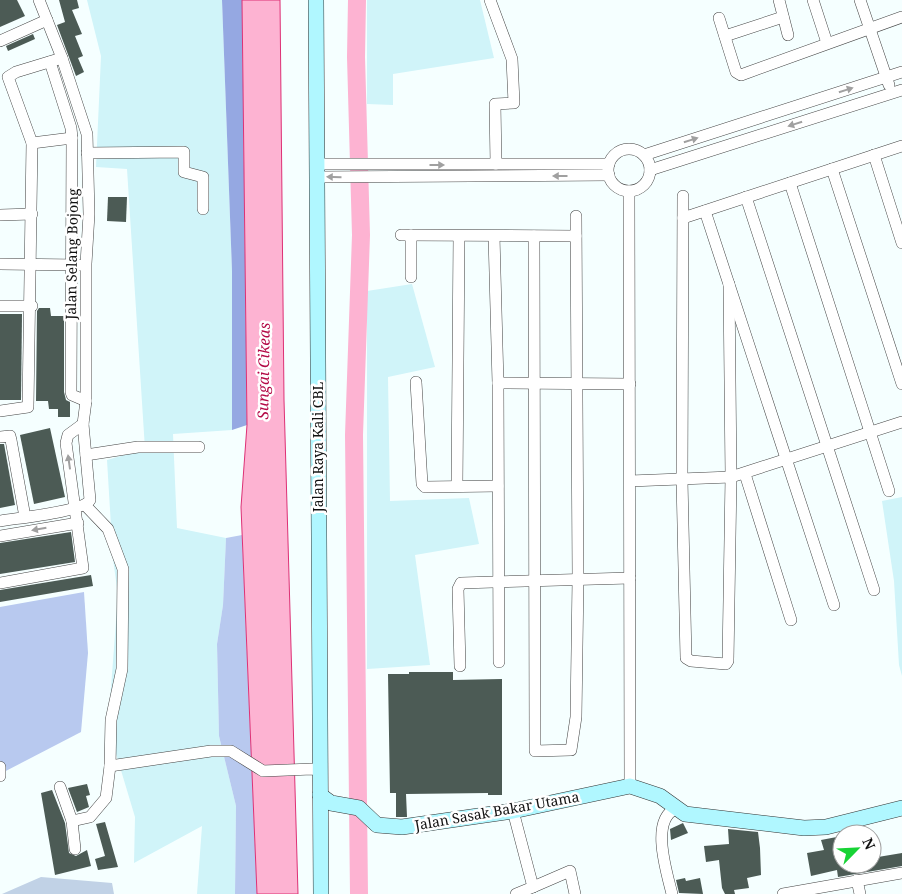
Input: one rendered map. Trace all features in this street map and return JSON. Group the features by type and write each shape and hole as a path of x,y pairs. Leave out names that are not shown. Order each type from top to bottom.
{"main road":[{"name":"Jalan Raya Kali CBL","path":"316,0 316,770 320,795 321,894"},
{"path":"630,786 660,796 671,806 685,814 804,828 833,825 902,808"},
{"name":"Jalan Sasak Bakar Utama","path":"320,795 331,803 359,808 377,825 402,827 513,811 630,786"}],"street":[{"name":"Jalan Selang Bojong","path":"31,0 44,21 62,58 87,134 89,214 86,264 86,401 83,424 90,500 78,513"},
{"name":"Jalan Selang Bojong","path":"39,0 44,21"},
{"path":"490,0 512,59 514,103 495,104 496,164"},
{"path":"779,0 788,35"},
{"path":"813,0 827,43"},
{"path":"650,170 897,92 886,78 860,0"},
{"path":"725,36 783,17"},
{"path":"719,18 736,72 741,74 902,17"},
{"path":"0,41 44,21"},
{"path":"0,411 28,412 32,306 32,143 6,91 10,74 62,58"},
{"path":"50,62 71,128 72,138 73,265 70,392 72,395 86,401"},
{"path":"644,155 902,72"},
{"path":"32,143 72,138"},
{"path":"683,218 902,146"},
{"path":"624,149 635,149 644,155 650,170 644,185 629,191 614,184 609,170 614,154 624,149"},
{"path":"87,153 184,152 184,172 202,177 203,209"},
{"path":"874,155 902,243"},
{"path":"316,171 352,165 496,164 609,170"},
{"path":"403,165 403,177"},
{"path":"832,169 902,383"},
{"path":"316,171 352,178 609,170"},
{"path":"790,183 889,491"},
{"path":"629,191 630,786"},
{"path":"684,196 682,480 686,658 691,661 726,664 730,477 729,284"},
{"path":"746,197 874,590"},
{"path":"705,210 834,605"},
{"path":"0,215 32,214"},
{"path":"534,236 535,751 571,750 576,717 578,579 576,216"},
{"path":"411,277 406,235 576,236"},
{"path":"457,486 459,236"},
{"path":"494,236 498,383 499,662"},
{"path":"0,264 86,264"},
{"path":"0,306 32,306"},
{"path":"416,382 421,483 424,486 498,486"},
{"path":"498,383 630,384"},
{"path":"630,481 682,480 730,477 745,474 902,422"},
{"path":"0,583 83,568 78,513 66,438 83,424"},
{"path":"0,437 10,436 25,517"},
{"path":"86,455 138,448 199,447"},
{"path":"745,474 791,620"},
{"path":"0,536 78,513"},
{"path":"0,521 78,513 108,529 123,569 122,669 111,720 110,766 106,798 90,817 72,821"},
{"path":"460,666 458,586 464,582 630,578"},
{"path":"110,766 211,751 231,751 263,771 316,770"},
{"path":"0,768 0,776"},
{"path":"60,787 72,821 76,849"},
{"path":"671,806 665,819 661,836 663,856 672,894"},
{"path":"513,811 530,890"},
{"path":"516,894 530,890 570,872 575,894"},
{"path":"783,894 902,873"},
{"path":"857,880 860,894"}],"shaded area":[{"path":"87,0 222,0 232,271 232,430 173,434 177,528 226,538 223,605 217,644 219,736 236,806 235,894 197,894 202,826 134,863 135,817 108,727 118,595 113,559 107,460 145,449 127,169 96,167 101,56"},
{"path":"222,0 242,0 247,425 232,430 232,271"},
{"path":"367,0 480,0 494,58 393,74 393,105 367,104"},
{"path":"412,284 435,367 388,377 390,501 469,498 479,544 415,555 430,665 367,669 367,291"},
{"path":"902,497 902,676 899,665 894,581 882,501"},
{"path":"242,535 257,894 235,894 236,806 219,736 217,644 223,605 226,538"},
{"path":"84,592 88,653 81,732 0,774 0,607"},
{"path":"41,877 112,883 114,894 2,894"}],"water":[{"name":"Sungai Cikeas","path":"242,0 280,0 284,400 298,894 257,894 241,507 247,425"}],"building":[{"path":"0,0 17,0 25,16 0,27"},
{"path":"59,0 77,0 79,8 72,10 82,34 75,36 83,56 78,58 84,72 76,76 57,25 65,22"},
{"path":"33,34 35,39 8,51 6,46"},
{"path":"108,197 127,197 126,222 107,221"},
{"path":"39,308 50,308 51,316 64,316 64,392 66,400 70,402 70,417 58,417 58,409 49,409 48,401 36,401 37,311"},
{"path":"0,314 22,314 21,400 0,400"},
{"path":"50,428 65,497 34,504 20,435"},
{"path":"0,444 4,444 15,505 0,508"},
{"path":"71,532 75,562 0,574 0,543"},
{"path":"91,575 93,586 0,602 0,590"},
{"path":"409,672 453,672 453,680 502,679 502,795 488,795 488,793 406,794 407,817 396,817 396,793 390,793 388,674 409,674"},
{"path":"87,784 90,795 86,796 89,807 77,812 68,788"},
{"path":"52,790 65,823 69,853 76,856 87,850 91,866 55,875 41,793"},
{"path":"105,822 118,867 98,870 95,859 105,856 96,824"},
{"path":"683,823 688,833 671,840 670,829"},
{"path":"728,829 758,832 760,848 761,875 747,878 749,888 734,890 735,894 725,894 722,888 719,860 706,862 704,846 729,844"},
{"path":"832,838 832,871 811,876 807,853 824,850 821,840"},
{"path":"902,853 902,866 882,869 882,856"},
{"path":"838,874 855,874 838,877"},
{"path":"685,878 686,881 700,878 703,894 679,893 676,880"}],"waterway":[{"path":"357,0 356,57 361,235 354,435 359,894"}]}
